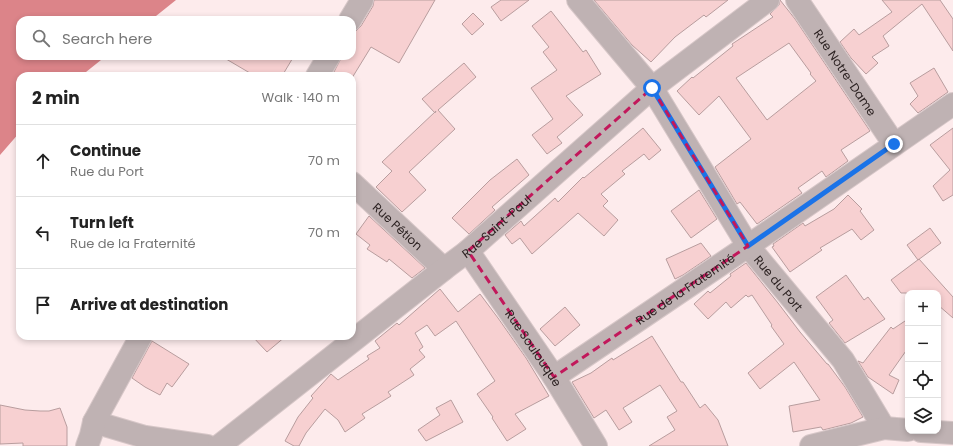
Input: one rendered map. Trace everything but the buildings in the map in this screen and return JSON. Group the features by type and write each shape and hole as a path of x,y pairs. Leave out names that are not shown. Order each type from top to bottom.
{"street":[{"path":"352,16 362,0"},
{"name":"Rue du Port","path":"578,0 652,88 748,246 843,360 884,428"},
{"name":"Rue Saint-Paul","path":"356,338 444,268 468,251 652,88 768,0"},
{"name":"Rue Notre-Dame","path":"797,0 894,144"},
{"path":"319,72 327,60"},
{"name":"Rue de la Fraternité","path":"554,377 748,246 953,104"},
{"name":"Rue Pétion","path":"356,187 444,268"},
{"name":"Rue Soulouque","path":"468,251 554,377 596,446"},
{"path":"138,340 91,434 145,437 207,446"},
{"name":"Rue Saint-Paul","path":"219,446 353,340"},
{"path":"811,446 884,428 905,430"},
{"path":"941,432 953,433"}],"highlighted area":[{"path":"652,88 748,246 554,377 468,251"}],"shaded area":[{"path":"0,0 176,0 156,16 16,16 16,60 101,60 86,72 16,72 16,137 0,155"}],"route":[{"path":"652,88 748,246 894,144"}]}
